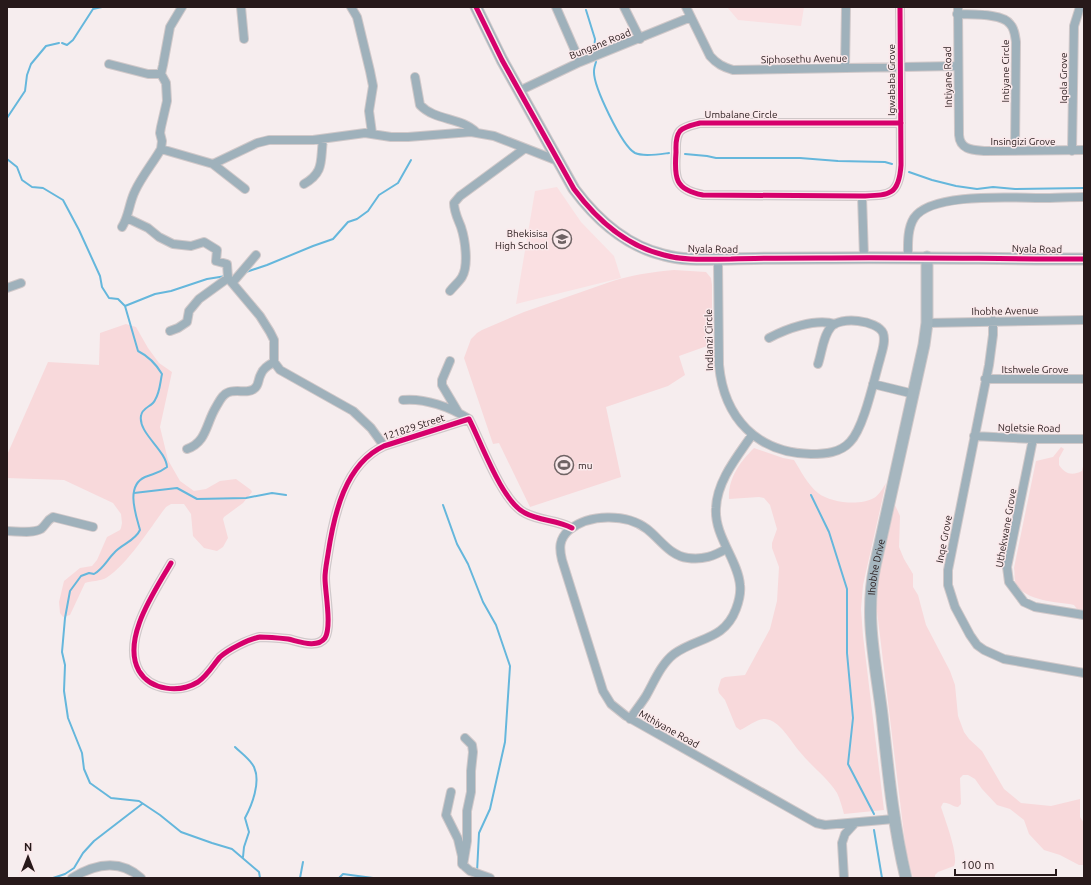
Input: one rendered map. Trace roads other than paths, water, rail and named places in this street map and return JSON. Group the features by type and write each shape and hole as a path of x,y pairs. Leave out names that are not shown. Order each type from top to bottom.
{"street":[{"path":"122,227 127,218 134,192 143,175 161,149 162,141 160,133 167,101 166,83 161,74 170,27 182,7"},
{"path":"241,7 244,39"},
{"path":"351,7 357,17 373,86 369,111 372,133"},
{"name":"Nyala Road","path":"476,7 502,60 574,189 586,206 612,229 627,240 642,248 665,256 696,259 864,257 1084,259"},
{"path":"556,7 580,62"},
{"path":"624,7 640,39"},
{"name":"Siphosethu Avenue","path":"686,7 710,56 722,67 733,70 958,66"},
{"path":"845,68 846,7"},
{"name":"Igwababa Grove","path":"862,196 881,196 892,192 898,184 900,176 900,7"},
{"name":"Iqola Grove","path":"1072,151 1074,26 1080,7"},
{"name":"Intiyane Road","path":"958,11 959,139 963,146"},
{"name":"Intiyane Circle","path":"958,11 1000,17 1008,22 1014,30 1016,42 1015,150"},
{"name":"Bungane Road","path":"519,91 580,62 640,39 691,17"},
{"path":"110,64 148,74 161,74"},
{"path":"415,77 420,105 423,108 438,116 470,127 476,132"},
{"name":"Umbalane Circle","path":"862,196 703,195 693,193 680,185 676,176 675,165 677,136 685,127 700,123 901,123"},
{"path":"213,164 257,143 269,140 322,140 352,134 372,133 390,137 408,137 476,132 494,136 558,161"},
{"path":"304,184 316,176 319,171 322,158 322,140"},
{"name":"Insingizi Grove","path":"963,146 972,150 984,151 1084,150"},
{"path":"161,149 213,164 245,189"},
{"path":"450,291 465,271 463,234 454,210 454,203 460,196 524,149"},
{"path":"862,196 864,257"},
{"path":"908,257 911,225 915,217 931,206 966,199 993,197 1084,197"},
{"path":"127,218 148,228 159,237 173,244 191,246 204,242 217,250 216,261 227,264 231,277 270,332 274,340 274,362 284,373 353,411 371,428 384,446"},
{"path":"170,331 187,322 189,311 199,299 244,268 256,255"},
{"name":"Ihobhe Drive","path":"906,878 894,819 871,636 870,601 876,560 914,394 927,323 927,257"},
{"name":"Indlanzi Circle","path":"718,259 720,377 724,394 732,411 752,436 774,447 797,453 828,453 843,448 852,440 858,429 873,384 884,342 883,334 880,328 872,324 857,321 840,321 835,324"},
{"path":"7,288 21,283"},
{"name":"Ihobhe Avenue","path":"927,323 1084,320"},
{"name":"Inqe Grove","path":"993,321 993,335 948,570 948,585 955,607 970,635 977,645 984,650 992,655 1004,659 1084,673"},
{"path":"769,338 782,331 798,326 825,322 835,324"},
{"path":"818,364 826,335 835,324"},
{"path":"450,361 442,380 442,384 458,412"},
{"path":"187,450 198,443 204,436 214,409 224,395 231,392 248,391 254,389 257,386 261,373 266,367 274,362"},
{"name":"Itshwele Grove","path":"985,379 1084,379"},
{"path":"873,384 914,394"},
{"path":"403,400 412,399 426,402 458,412 469,419 491,468 505,490 518,508 531,516 557,521 572,528 596,519 621,518 630,520 647,529 664,546 680,556 688,558 714,556 726,548"},
{"name":"121829 Street","path":"171,563 146,607 139,625 133,650 133,656 140,672 147,681 154,686 162,688 175,688 190,686 199,681 208,673 222,656 250,639 267,637 307,644 322,640 325,638 328,626 325,577 332,527 340,500 355,471 368,457 384,446 469,419"},
{"path":"630,719 668,659 680,650 711,637 722,630 730,621 735,611 739,598 740,585 717,524 715,513 719,490 723,480 738,455 752,436"},
{"name":"Ngletsie Road","path":"974,436 1033,439 1084,439"},
{"name":"Uthekwane Grove","path":"1033,439 1007,567 1009,582 1024,602 1035,607 1084,615"},
{"path":"7,531 37,530 43,527 48,520 53,517 93,527"},
{"name":"Mthiyane Road","path":"572,528 560,541 560,552 583,632 603,691 611,704 630,719 805,817 825,825 894,819"},
{"path":"463,865 467,840 467,811 471,792 473,752 472,745 465,738"},
{"path":"451,792 446,815 458,839 462,856 462,864 470,870 490,878"},
{"path":"844,878 842,843 845,834 855,823"},
{"path":"72,878 90,869 111,866 126,868 141,878"}],"waterway":[{"path":"62,43 67,45 73,40 93,9 102,7"},
{"path":"586,10 595,39 594,51"},
{"path":"7,118 25,91 27,75 31,64 46,46 59,43"},
{"path":"596,62 594,71 598,89 609,115 629,148 635,153 643,155 669,153"},
{"path":"685,154 716,158 800,158 838,161 885,162 892,164"},
{"path":"7,159 17,167 22,180 32,187 43,188 63,200 79,230 100,276 102,287 109,298 118,299 125,306 138,351 152,361 162,374 157,397 154,402 143,411 141,422 144,429 162,454 167,467 159,472 145,477 139,481 135,487 134,501 140,530 138,534 117,550 97,572 94,574 89,573 81,576 70,591 65,618 62,652 65,665 64,691 68,718 82,753 84,769 90,783 111,798 139,801 160,815 181,832 232,849 259,872 260,878"},
{"path":"246,272 333,239 348,222 357,219 368,211 379,195 398,183 411,160"},
{"path":"909,172 932,180 977,189 993,187 1015,189 1084,188"},
{"path":"125,306 155,294 171,291 207,279 226,276"},
{"path":"134,493 177,488 197,499 246,498 272,493 286,495"},
{"path":"811,495 829,532 847,589 847,653 853,718 848,764 874,814"},
{"path":"443,505 457,544 468,564 483,602 496,625 510,666 505,742 490,809 479,833 477,872"},
{"path":"235,747 252,764 257,779 253,800 245,818 249,832 244,847 243,857"},
{"path":"53,878 65,874 74,868 83,853 94,841 142,804"},
{"path":"874,830 882,878"},
{"path":"300,878 303,862"},
{"path":"339,878 343,874 373,878"}],"place":[{"name":"Bhekisisa High School","path":"562,239"},
{"name":"mu","path":"564,465"}]}
